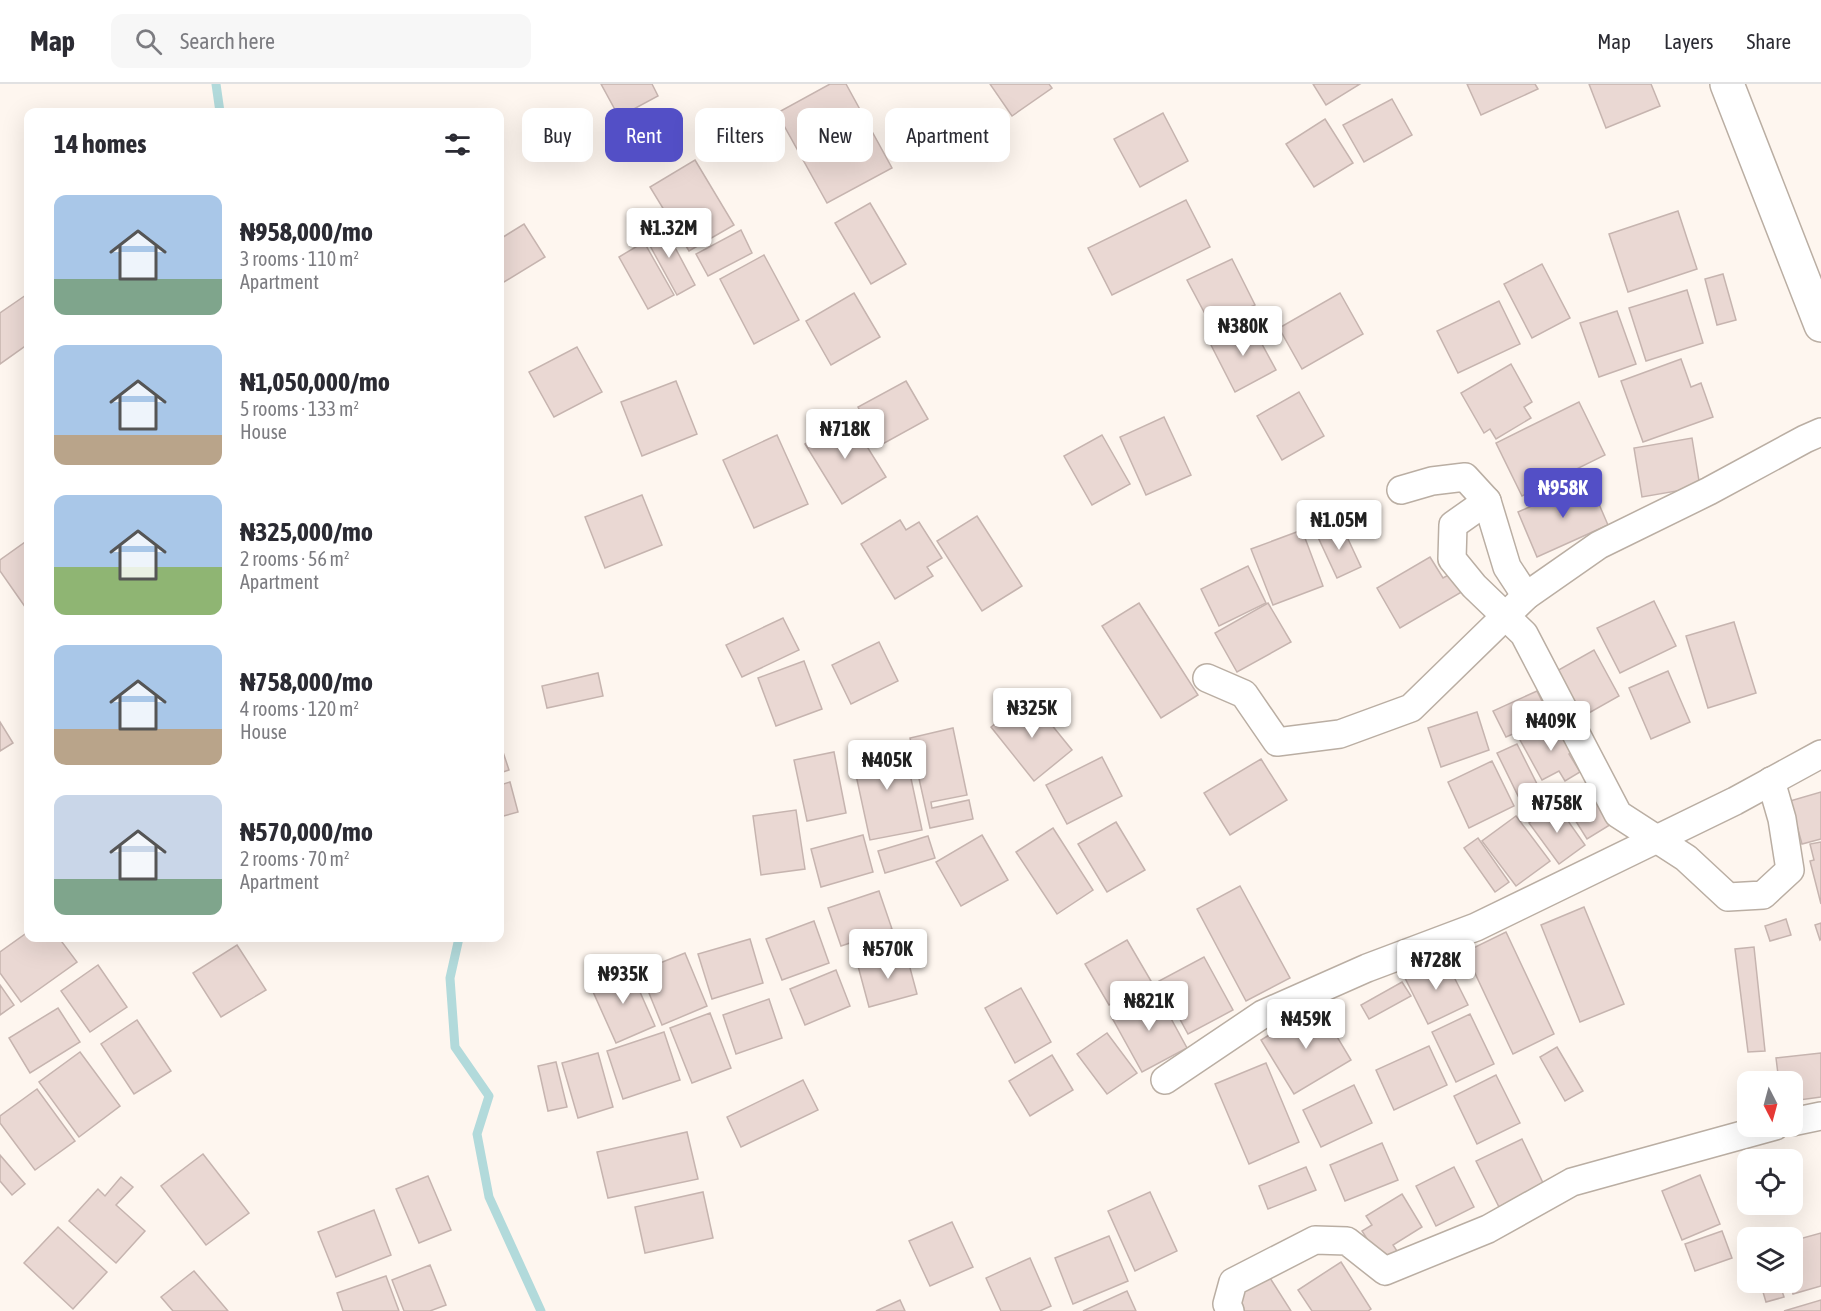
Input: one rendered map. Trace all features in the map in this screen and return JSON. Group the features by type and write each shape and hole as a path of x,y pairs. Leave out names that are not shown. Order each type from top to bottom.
{"street":[{"path":"1727,84 1821,325"},
{"path":"1207,678 1244,694 1276,742 1340,734 1411,708 1527,596 1599,545 1821,432"},
{"path":"1401,490 1432,481 1465,477 1487,501 1507,567 1527,596"},
{"path":"1487,501 1453,525 1452,559 1474,586 1524,634 1618,814 1686,858 1728,897 1763,895 1790,870 1782,819 1771,781"},
{"path":"1165,1080 1263,1014 1357,972 1476,927 1821,754"},
{"path":"1803,1120 1821,1116"},
{"path":"1230,1311 1227,1304 1233,1282 1316,1240 1347,1240 1385,1271 1488,1229 1572,1182 1737,1136"}],"building":[{"path":"601,84 652,84 658,96 636,108 614,108"},
{"path":"830,84 846,84 859,108 797,108 797,149 785,127 785,109"},
{"path":"990,84 1049,84 1052,88 1012,116 1010,108 1006,108"},
{"path":"1313,84 1360,84 1326,105"},
{"path":"1467,84 1535,84 1538,89 1481,115"},
{"path":"1589,84 1651,84 1660,106 1606,128"},
{"path":"1392,99 1412,135 1364,162 1343,125"},
{"path":"1163,113 1188,161 1140,187 1114,139"},
{"path":"1325,119 1353,163 1314,187 1286,144"},
{"path":"873,133 885,155 885,162 889,162 892,168 827,203 804,162 873,162"},
{"path":"695,160 734,225 689,251 650,187"},
{"path":"1186,200 1210,247 1112,295 1088,248"},
{"path":"870,203 906,264 871,284 835,223"},
{"path":"1678,211 1697,269 1628,292 1609,234"},
{"path":"662,223 695,285 677,295 643,233"},
{"path":"524,224 545,257 504,282 504,236"},
{"path":"741,230 752,253 708,276 696,254"},
{"path":"644,242 674,295 648,309 619,257"},
{"path":"764,255 799,320 754,344 720,279"},
{"path":"1232,259 1255,305 1211,325 1187,280"},
{"path":"1542,264 1570,318 1532,338 1504,284"},
{"path":"1723,274 1736,320 1717,325 1705,279"},
{"path":"1687,290 1703,343 1646,361 1629,308"},
{"path":"854,293 880,337 831,365 806,321"},
{"path":"1340,293 1363,334 1302,369 1279,328"},
{"path":"24,296 24,347 0,364 0,313"},
{"path":"1499,301 1520,344 1458,373 1437,331"},
{"path":"1617,311 1636,364 1599,377 1580,323"},
{"path":"1250,322 1276,370 1235,392 1210,343"},
{"path":"577,347 602,392 554,417 529,372"},
{"path":"1681,359 1691,387 1701,383 1713,417 1643,442 1621,381"},
{"path":"1511,364 1532,402 1524,407 1531,418 1496,439 1490,429 1484,433 1461,393"},
{"path":"676,381 697,434 642,456 621,402"},
{"path":"906,381 928,419 879,446 858,407"},
{"path":"1299,392 1324,436 1282,460 1257,416"},
{"path":"1579,402 1605,455 1522,496 1496,443"},
{"path":"848,416 886,477 842,504 805,444"},
{"path":"1164,417 1191,475 1146,495 1120,437"},
{"path":"777,435 808,504 754,528 723,460"},
{"path":"1102,435 1130,484 1092,505 1064,456"},
{"path":"1692,438 1700,487 1642,497 1634,448"},
{"path":"1589,481 1608,525 1537,557 1518,512"},
{"path":"642,495 662,545 605,568 585,517"},
{"path":"977,516 1022,586 982,611 937,541"},
{"path":"900,520 906,530 919,522 942,558 927,567 933,576 895,599 861,544"},
{"path":"1341,524 1361,567 1337,578 1317,535"},
{"path":"1302,530 1323,586 1273,605 1251,549"},
{"path":"24,543 24,605 0,571 0,560"},
{"path":"1430,557 1443,578 1454,572 1465,590 1400,628 1377,588"},
{"path":"1248,566 1266,603 1219,626 1201,589"},
{"path":"1654,601 1676,646 1620,673 1597,628"},
{"path":"1139,603 1198,695 1161,718 1102,626"},
{"path":"1268,603 1291,642 1237,672 1215,633"},
{"path":"783,618 799,650 742,677 726,645"},
{"path":"1734,622 1756,693 1708,708 1686,636"},
{"path":"879,642 898,681 851,704 832,665"},
{"path":"1594,650 1619,696 1580,718 1555,672"},
{"path":"804,661 822,709 776,726 758,678"},
{"path":"1668,671 1690,722 1651,739 1629,688"},
{"path":"598,673 603,696 547,708 542,686"},
{"path":"1537,691 1550,718 1506,737 1493,711"},
{"path":"1029,697 1072,750 1034,781 991,727"},
{"path":"1477,712 1489,750 1441,767 1428,728"},
{"path":"1554,721 1564,739 1578,749 1569,754 1580,772 1565,781 1559,771 1542,780 1520,740"},
{"path":"0,722 13,743 0,751"},
{"path":"953,728 967,795 931,802 932,808 969,800 973,819 930,828 910,738"},
{"path":"903,741 922,830 870,840 851,752"},
{"path":"1517,744 1543,796 1523,806 1497,753"},
{"path":"834,752 846,813 807,821 794,760"},
{"path":"504,755 509,770 504,772"},
{"path":"1102,757 1122,796 1067,824 1046,785"},
{"path":"1261,759 1287,800 1230,835 1204,793"},
{"path":"1492,761 1514,806 1469,828 1448,782"},
{"path":"510,782 518,812 504,816 504,784"},
{"path":"1591,787 1613,823 1587,839 1565,804"},
{"path":"1821,792 1821,839 1802,844 1790,801"},
{"path":"1556,804 1585,845 1559,864 1529,823"},
{"path":"796,810 805,869 761,875 753,816"},
{"path":"1516,816 1550,861 1516,886 1482,841"},
{"path":"1116,822 1145,870 1107,892 1078,844"},
{"path":"1053,828 1093,890 1057,914 1016,852"},
{"path":"863,835 873,872 821,887 811,849"},
{"path":"982,835 1008,880 961,906 936,862"},
{"path":"928,836 935,858 885,873 878,851"},
{"path":"1478,838 1509,882 1495,892 1464,848"},
{"path":"1821,842 1821,904 1810,861 1814,860 1810,844"},
{"path":"1240,886 1290,978 1246,1001 1197,909"},
{"path":"879,891 892,929 841,946 828,908"},
{"path":"1584,907 1624,1004 1580,1022 1541,925"},
{"path":"1786,919 1791,935 1770,941 1765,926"},
{"path":"814,921 829,963 782,980 766,939"},
{"path":"1821,923 1821,939 1820,940 1815,925"},
{"path":"1506,932 1554,1034 1513,1054 1465,952"},
{"path":"24,935 24,942 62,942 77,962 21,1002 0,973 0,952"},
{"path":"750,939 763,983 712,999 698,954"},
{"path":"1127,940 1151,981 1109,1005 1085,964"},
{"path":"237,945 266,990 221,1017 193,973"},
{"path":"1754,947 1765,1051 1748,1052 1735,949"},
{"path":"685,953 707,1006 662,1025 640,971"},
{"path":"906,953 917,994 869,1007 858,966"},
{"path":"1204,957 1233,1010 1188,1034 1159,981"},
{"path":"1445,959 1468,1005 1428,1024 1405,978"},
{"path":"98,965 127,1007 90,1032 61,991"},
{"path":"629,967 655,1026 616,1043 590,985"},
{"path":"836,970 850,1006 805,1025 790,989"},
{"path":"1402,982 1411,996 1369,1019 1361,1005"},
{"path":"0,985 14,1005 0,1015"},
{"path":"1021,988 1051,1042 1015,1063 985,1008"},
{"path":"1156,991 1187,1048 1142,1072 1111,1016"},
{"path":"769,999 782,1038 736,1054 723,1015"},
{"path":"1318,1005 1351,1060 1294,1094 1261,1040"},
{"path":"58,1008 80,1042 30,1073 9,1038"},
{"path":"710,1013 731,1068 692,1083 670,1028"},
{"path":"1470,1014 1494,1064 1456,1082 1432,1032"},
{"path":"137,1020 171,1071 134,1094 101,1044"},
{"path":"664,1032 680,1080 623,1099 607,1051"},
{"path":"1107,1033 1137,1073 1107,1094 1077,1054"},
{"path":"1429,1046 1447,1085 1394,1110 1376,1070"},
{"path":"1557,1047 1583,1091 1565,1101 1540,1057"},
{"path":"80,1052 120,1106 79,1137 39,1082"},
{"path":"598,1053 613,1107 578,1118 562,1063"},
{"path":"1821,1053 1821,1097 1803,1099 1803,1071 1778,1071 1776,1058"},
{"path":"1052,1055 1073,1090 1030,1116 1009,1081"},
{"path":"556,1062 567,1107 548,1111 538,1066"},
{"path":"1266,1063 1299,1142 1249,1164 1215,1084"},
{"path":"1496,1075 1520,1123 1477,1144 1454,1096"},
{"path":"803,1080 818,1110 741,1147 727,1117"},
{"path":"1354,1085 1372,1123 1321,1147 1303,1110"},
{"path":"37,1089 75,1141 35,1170 0,1123 0,1116"},
{"path":"687,1132 698,1179 608,1198 597,1152"},
{"path":"1522,1139 1544,1185 1499,1207 1476,1161"},
{"path":"1382,1143 1398,1180 1345,1201 1330,1165"},
{"path":"203,1154 249,1213 206,1245 161,1186"},
{"path":"0,1155 25,1184 12,1195 0,1181"},
{"path":"1306,1167 1316,1190 1268,1209 1259,1186"},
{"path":"1454,1167 1474,1207 1436,1226 1416,1186"},
{"path":"1700,1175 1720,1224 1682,1240 1662,1191"},
{"path":"428,1176 451,1230 419,1243 396,1189"},
{"path":"121,1177 133,1187 116,1205 145,1231 116,1263 69,1221 98,1189 105,1196"},
{"path":"703,1192 713,1238 645,1253 635,1207"},
{"path":"1150,1192 1177,1251 1135,1271 1108,1211"},
{"path":"1402,1194 1422,1227 1393,1245 1397,1251 1381,1261 1362,1231 1372,1225 1366,1216"},
{"path":"374,1210 391,1255 336,1277 318,1232"},
{"path":"952,1222 973,1267 930,1286 909,1241"},
{"path":"58,1227 107,1272 73,1309 24,1263"},
{"path":"1722,1231 1732,1258 1695,1271 1685,1244"},
{"path":"1821,1233 1821,1286 1803,1291 1803,1238"},
{"path":"1109,1236 1128,1281 1073,1304 1055,1258"},
{"path":"1030,1258 1051,1306 1040,1311 1001,1311 986,1278"},
{"path":"1341,1262 1371,1309 1368,1311 1312,1311 1298,1290"},
{"path":"430,1265 446,1305 430,1311 404,1311 392,1280"},
{"path":"1263,1267 1291,1311 1244,1311 1229,1288"},
{"path":"194,1271 228,1311 173,1311 161,1297"},
{"path":"386,1276 399,1311 343,1311 337,1293"},
{"path":"1127,1291 1136,1311 1083,1311"},
{"path":"1763,1293 1783,1293 1784,1297 1766,1302"},
{"path":"900,1300 905,1311 876,1311"},
{"path":"1821,1300 1821,1311 1784,1311"}],"waterway":[{"path":"216,84 219,108"},
{"path":"458,942 450,978 455,1047 489,1096 477,1134 489,1197 541,1311"}]}
